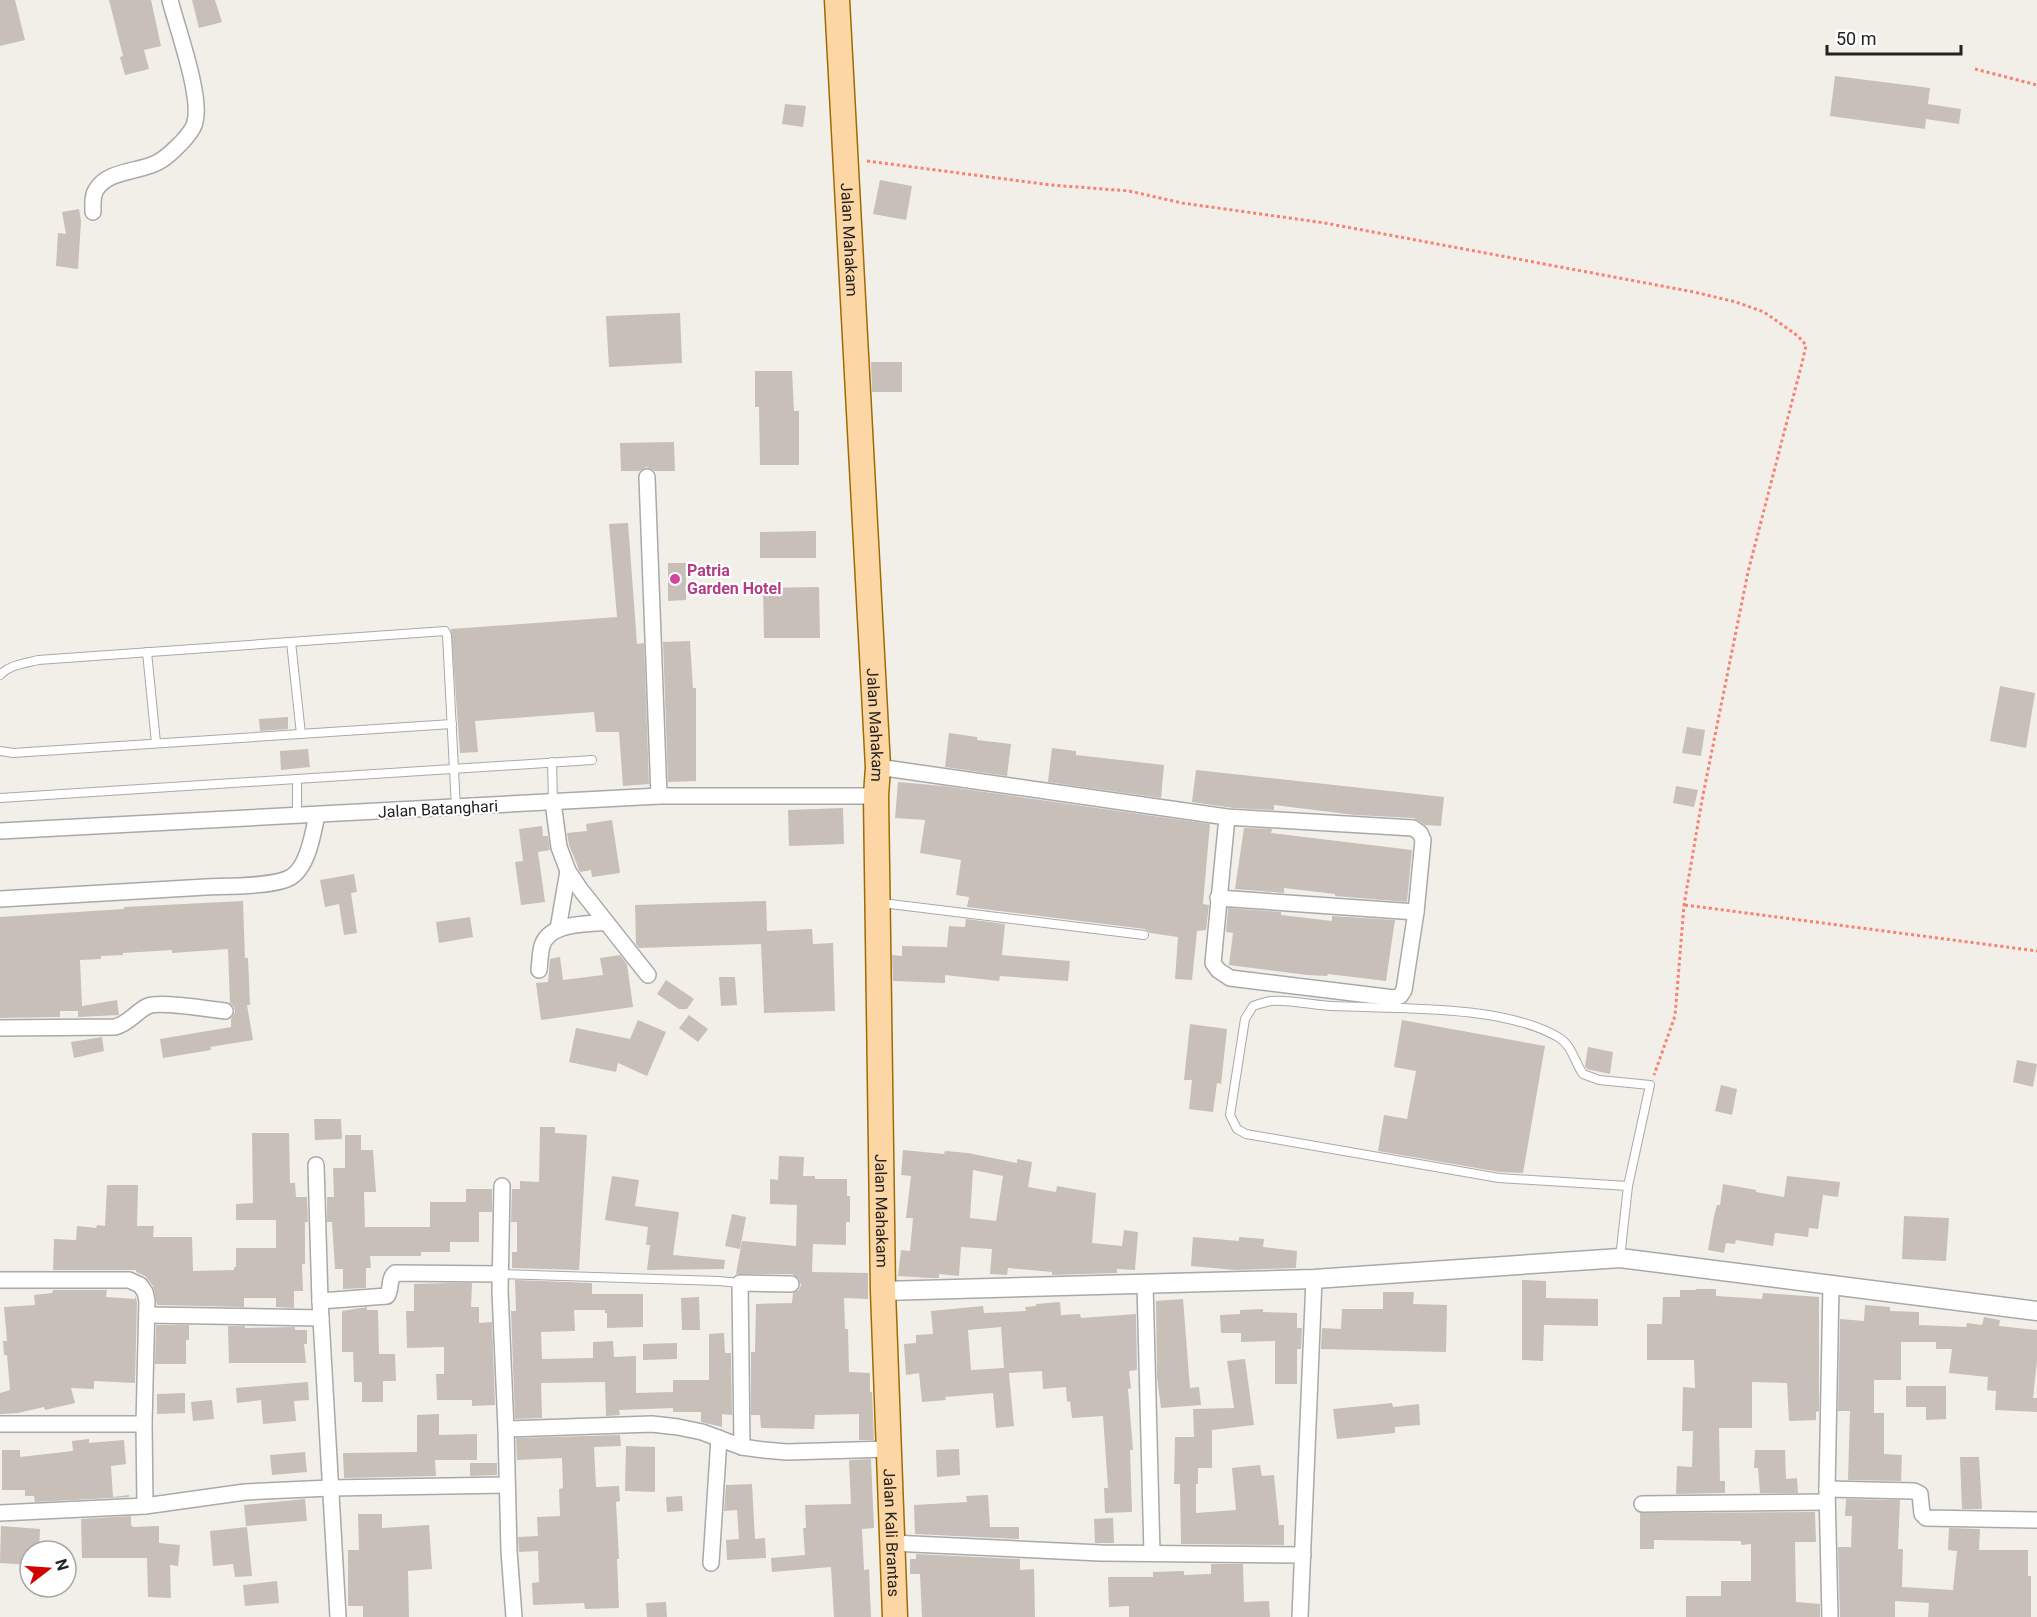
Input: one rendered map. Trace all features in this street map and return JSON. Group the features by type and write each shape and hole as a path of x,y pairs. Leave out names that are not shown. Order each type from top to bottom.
{"main road":[{"name":"Jalan Mahakam","path":"837,0 878,767 877,902 883,1291 888,1449"},
{"name":"Jalan Kali Brantas","path":"888,1449 895,1617"}],"street":[{"path":"93,212 95,190 104,182 113,176 153,165 162,160 180,144 196,121 195,98 186,56 170,0"},
{"path":"647,477 659,796"},
{"path":"878,767 1227,817 1413,828 1420,833 1423,840 1416,912 1404,990 1400,996 1394,998 1230,978 1218,970 1213,963 1227,817"},
{"name":"Jalan Batanghari","path":"0,831 659,796 876,796"},
{"path":"553,802 559,847 568,871 648,975"},
{"path":"0,899 282,881 293,876 300,869 310,848 317,815"},
{"path":"558,929 568,871"},
{"path":"1218,898 1416,912"},
{"path":"539,970 543,944 550,933 558,929 606,922"},
{"path":"0,1028 115,1027 125,1024 148,1006 154,1005 225,1011"},
{"path":"316,1165 320,1301 338,1617"},
{"path":"502,1186 500,1292 509,1551 514,1617"},
{"path":"883,1291 1314,1279 1620,1258 2037,1311"},
{"path":"320,1301 387,1296 391,1276 395,1273 501,1274"},
{"path":"1299,1617 1314,1279"},
{"path":"0,1281 129,1280 145,1292 148,1315 144,1424 145,1506"},
{"path":"742,1447 740,1283 791,1284"},
{"path":"1145,1284 1152,1553"},
{"path":"1830,1617 1827,1496 1831,1285"},
{"path":"148,1315 321,1318"},
{"path":"0,1424 144,1424"},
{"path":"506,1429 652,1424 678,1427 742,1447 787,1452 888,1449"},
{"path":"711,1563 719,1438"},
{"path":"0,1513 145,1506 245,1492 507,1485"},
{"path":"1642,1504 1914,1491 1920,1494 1922,1514 1926,1518 2037,1520"},
{"path":"892,1543 1089,1552 1303,1555"}],"lane":[{"path":"0,675 3,671 38,660 445,631 456,808"},
{"path":"291,642 300,734"},
{"path":"147,652 156,743"},
{"path":"0,751 13,753 452,724"},
{"path":"0,798 592,760"},
{"path":"552,762 553,802"},
{"path":"297,779 297,816"},
{"path":"877,902 1144,935"},
{"path":"1620,1258 1628,1186 1650,1085 1599,1080 1583,1074 1567,1044 1558,1037 1532,1025 1501,1017 1434,1010 1314,1005 1273,1000 1253,1006 1245,1019 1230,1115 1237,1129 1246,1134 1499,1178 1628,1186"},
{"path":"501,1274 740,1283"}],"path":[{"path":"1975,69 2037,85"},
{"path":"847,158 1051,185 1129,191 1182,203 1326,223 1694,292 1736,302 1764,312 1798,336 1806,345 1748,572 1702,800 1684,905 1675,1016 1650,1085"},
{"path":"1684,905 2037,951"}],"building":[{"path":"0,0 15,0 25,40 0,46"},
{"path":"109,0 151,0 161,46 144,50 149,69 125,75 120,57 123,56"},
{"path":"192,0 215,0 222,22 199,28"},
{"path":"1835,76 1930,88 1928,104 1961,109 1959,124 1926,119 1925,129 1830,116"},
{"path":"785,104 806,106 803,127 782,124"},
{"path":"880,180 912,186 906,220 873,214"},
{"path":"79,209 81,221 78,269 56,266 58,233 66,234 62,212"},
{"path":"680,313 682,363 609,367 606,316"},
{"path":"871,362 902,362 902,392 872,392"},
{"path":"755,371 792,371 794,411 799,411 799,465 760,465 759,407 755,407"},
{"path":"674,442 675,471 655,471 647,467 639,471 621,471 620,443"},
{"path":"628,523 637,644 644,643 649,784 623,786 619,732 596,732 594,712 475,721 478,752 460,753 451,629 617,617 609,524"},
{"path":"816,531 816,558 760,558 760,532"},
{"path":"668,563 686,563 686,600 668,601"},
{"path":"819,587 820,638 764,638 763,588"},
{"path":"690,641 693,688 696,688 696,781 668,782 663,642"},
{"path":"2000,686 2035,693 2026,748 1990,741"},
{"path":"288,717 288,729 260,731 259,719"},
{"path":"1687,727 1705,730 1701,756 1682,753"},
{"path":"949,733 977,737 977,740 1011,744 1007,776 945,767"},
{"path":"1052,748 1076,751 1076,755 1164,765 1161,798 1048,782"},
{"path":"308,749 310,767 281,770 280,751"},
{"path":"1196,770 1444,797 1441,826 1425,825 1414,818 1355,815 1274,805 1274,810 1234,808 1192,802"},
{"path":"898,782 943,786 1210,824 1203,904 1209,905 1206,930 1197,931 1192,980 1175,979 1178,937 1150,933 1145,929 967,907 969,897 956,895 961,860 920,853 925,820 895,818"},
{"path":"1676,786 1698,790 1694,807 1673,803"},
{"path":"843,808 844,844 789,846 788,810"},
{"path":"612,820 620,873 592,877 591,870 580,872 569,845 567,833 587,831 586,824"},
{"path":"542,826 543,836 548,836 550,850 538,852 545,902 521,905 515,862 523,861 519,829"},
{"path":"1244,828 1272,829 1271,833 1412,850 1407,902 1335,896 1335,894 1284,888 1284,893 1235,889"},
{"path":"354,874 357,892 351,893 357,933 344,935 339,904 325,907 320,880"},
{"path":"243,901 245,958 248,958 250,1005 247,1005 253,1040 163,1058 160,1039 231,1027 231,1019 235,1012 230,1003 228,949 172,953 172,950 123,953 123,955 101,956 101,959 80,960 82,1006 117,1000 119,1015 78,1017 78,1011 60,1011 60,1017 0,1018 0,917 124,909 124,907"},
{"path":"766,901 767,931 812,929 813,944 833,943 835,1011 764,1013 761,944 639,948 636,944 635,905"},
{"path":"1228,908 1281,912 1281,915 1332,921 1332,916 1395,920 1386,981 1328,974 1327,976 1307,975 1229,965 1233,933 1226,932"},
{"path":"470,917 473,937 439,943 436,922"},
{"path":"966,919 1005,924 1002,955 1070,961 1068,981 1000,976 999,981 945,975 945,983 893,981 892,955 902,956 902,946 947,947 949,926 965,927"},
{"path":"620,955 627,964 633,1007 541,1020 536,983 548,982 550,959 560,957 563,980 603,975 600,958"},
{"path":"719,977 735,977 737,1005 721,1006"},
{"path":"666,980 694,999 687,1009 679,1009 657,994"},
{"path":"689,1015 708,1029 698,1042 679,1028"},
{"path":"638,1020 666,1032 647,1076 618,1063 616,1072 569,1062 576,1028 630,1039"},
{"path":"1402,1020 1545,1046 1523,1173 1500,1172 1378,1151 1384,1115 1407,1119 1416,1071 1394,1067"},
{"path":"1190,1024 1227,1029 1221,1084 1217,1083 1213,1112 1189,1109 1192,1080 1184,1080"},
{"path":"102,1037 104,1051 74,1058 71,1042"},
{"path":"1588,1047 1613,1052 1610,1074 1587,1069 1585,1066"},
{"path":"2017,1060 2037,1064 2033,1087 2013,1082"},
{"path":"1721,1085 1737,1089 1732,1115 1715,1111"},
{"path":"314,1119 341,1119 342,1139 315,1140"},
{"path":"540,1127 555,1127 555,1133 587,1135 579,1270 512,1268 512,1252 517,1252 517,1222 511,1222 512,1189 520,1189 520,1181 539,1182"},
{"path":"252,1133 289,1133 290,1183 295,1183 296,1197 307,1197 305,1264 302,1264 303,1291 294,1291 294,1308 276,1307 276,1298 244,1298 244,1307 157,1305 153,1286 136,1270 53,1270 54,1239 76,1240 77,1226 96,1228 97,1225 105,1226 107,1185 138,1185 137,1226 154,1226 153,1237 192,1237 193,1271 234,1270 236,1248 276,1248 276,1220 236,1220 236,1204 253,1203"},
{"path":"345,1135 361,1135 361,1150 373,1150 376,1192 364,1192 365,1227 430,1227 430,1202 466,1202 466,1189 492,1189 492,1212 479,1212 479,1242 450,1242 450,1252 421,1252 421,1256 370,1256 371,1268 366,1268 366,1288 343,1289 343,1269 335,1269 332,1222 327,1222 327,1197 334,1197 333,1168 345,1168"},
{"path":"903,1150 944,1154 945,1151 968,1153 1017,1163 1017,1159 1032,1162 1028,1187 1056,1192 1057,1186 1096,1193 1092,1243 1122,1246 1124,1230 1138,1232 1135,1270 1117,1269 1117,1273 1052,1275 1052,1272 1008,1268 1007,1275 990,1274 992,1249 961,1247 959,1276 939,1274 939,1278 929,1278 898,1276 901,1250 910,1251 913,1218 906,1218 911,1176 901,1175","holes":["973,1170 1003,1176 996,1221 970,1218"]},
{"path":"779,1156 804,1157 803,1176 815,1176 815,1179 847,1179 847,1196 850,1196 850,1222 846,1222 846,1245 813,1244 812,1272 868,1273 868,1299 844,1298 845,1329 848,1329 849,1372 870,1373 874,1440 859,1440 859,1414 815,1415 814,1429 761,1428 760,1415 751,1415 751,1352 755,1352 756,1304 792,1303 793,1293 799,1290 801,1285 799,1279 792,1274 736,1274 742,1241 796,1246 797,1205 770,1204 770,1179 778,1180"},
{"path":"612,1176 639,1180 635,1206 679,1212 673,1255 725,1260 724,1269 647,1270 650,1245 646,1245 648,1227 605,1220"},
{"path":"1787,1176 1840,1182 1838,1197 1823,1195 1818,1229 1809,1228 1808,1237 1775,1233 1773,1246 1736,1240 1735,1244 1726,1243 1724,1253 1708,1250 1723,1184 1784,1197"},
{"path":"732,1214 746,1217 740,1249 725,1246"},
{"path":"1904,1216 1949,1218 1946,1261 1902,1259"},
{"path":"1193,1237 1239,1241 1239,1237 1264,1239 1263,1247 1297,1251 1296,1268 1236,1270 1191,1266"},
{"path":"515,1280 592,1283 592,1294 643,1294 643,1327 607,1328 605,1310 574,1310 575,1331 541,1332 542,1359 593,1358 593,1342 613,1341 614,1357 636,1356 636,1393 673,1392 673,1380 709,1380 709,1334 724,1333 725,1353 731,1353 732,1415 722,1414 722,1427 701,1422 701,1412 673,1412 673,1408 619,1410 620,1415 606,1416 605,1382 541,1383 542,1418 515,1419 511,1311 516,1311"},
{"path":"1522,1280 1546,1281 1546,1298 1598,1299 1598,1326 1544,1325 1543,1361 1522,1360"},
{"path":"472,1283 471,1307 479,1307 479,1323 492,1322 495,1405 472,1406 472,1400 437,1400 436,1374 444,1374 444,1347 407,1348 406,1311 414,1311 414,1284"},
{"path":"1716,1289 1716,1296 1762,1299 1763,1293 1819,1297 1819,1411 1816,1412 1816,1420 1789,1421 1787,1383 1752,1382 1752,1428 1719,1428 1720,1481 1725,1481 1725,1493 1676,1494 1677,1466 1692,1467 1693,1431 1682,1431 1683,1387 1695,1388 1694,1360 1647,1360 1647,1324 1662,1324 1663,1297 1680,1297 1680,1290"},
{"path":"53,1290 107,1290 106,1297 135,1299 135,1295 137,1302 135,1383 94,1381 94,1389 71,1388 75,1403 45,1410 44,1407 18,1413 0,1414 0,1393 10,1390 7,1355 4,1355 3,1341 7,1341 4,1307 35,1305 34,1295 52,1293"},
{"path":"1383,1292 1414,1292 1413,1304 1447,1305 1446,1352 1321,1349 1322,1328 1341,1329 1342,1309 1383,1309"},
{"path":"699,1297 700,1330 682,1330 681,1298"},
{"path":"1183,1299 1190,1388 1199,1387 1201,1405 1161,1408 1157,1377 1156,1301"},
{"path":"1060,1302 1061,1315 1080,1314 1081,1318 1136,1314 1137,1370 1129,1371 1131,1388 1128,1389 1133,1450 1130,1450 1132,1512 1105,1513 1104,1488 1108,1488 1103,1416 1072,1418 1070,1401 1067,1402 1066,1387 1043,1389 1042,1371 1009,1373 1014,1426 996,1428 993,1393 945,1397 946,1400 922,1402 919,1373 906,1375 904,1344 916,1343 916,1335 933,1334 931,1311 983,1306 984,1313 1026,1311 1025,1307 1036,1306 1036,1304","holes":["1001,1327 1004,1368 971,1370 968,1330"]},
{"path":"1865,1305 1890,1307 1890,1311 1919,1312 1919,1325 1966,1327 1967,1323 1982,1325 1984,1317 2000,1320 1999,1326 2037,1330 2037,1361 2033,1398 2037,1398 2037,1412 1995,1410 1996,1391 1987,1390 1988,1377 1949,1373 1952,1349 1936,1349 1936,1342 1901,1342 1901,1380 1874,1380 1874,1413 1884,1413 1884,1454 1902,1455 1901,1481 1848,1480 1850,1411 1838,1411 1840,1319 1864,1321"},
{"path":"367,1307 367,1310 378,1310 379,1354 395,1354 396,1381 383,1381 383,1402 362,1402 362,1382 354,1382 353,1352 342,1352 342,1311"},
{"path":"1263,1309 1263,1312 1297,1313 1297,1328 1302,1328 1301,1349 1297,1349 1297,1384 1275,1384 1275,1341 1241,1342 1241,1333 1221,1333 1220,1315 1240,1314 1240,1310"},
{"path":"156,1325 189,1325 189,1340 186,1340 186,1364 155,1364"},
{"path":"228,1326 295,1327 295,1330 307,1330 307,1344 304,1344 306,1363 229,1363"},
{"path":"677,1343 677,1359 643,1360 643,1344"},
{"path":"1245,1359 1254,1425 1212,1430 1212,1468 1198,1468 1196,1513 1236,1510 1232,1468 1260,1465 1262,1476 1274,1475 1279,1525 1284,1525 1284,1545 1181,1544 1180,1484 1174,1484 1175,1437 1194,1437 1193,1409 1234,1408 1227,1361"},
{"path":"308,1382 309,1400 294,1401 296,1421 263,1424 261,1400 237,1403 236,1388"},
{"path":"1906,1386 1946,1386 1946,1419 1926,1420 1926,1407 1906,1407"},
{"path":"185,1393 185,1413 157,1414 157,1394"},
{"path":"212,1400 214,1419 193,1421 191,1402"},
{"path":"1392,1403 1393,1407 1419,1404 1420,1425 1395,1427 1395,1433 1337,1439 1333,1409"},
{"path":"439,1414 439,1435 477,1434 477,1460 435,1460 436,1476 344,1478 343,1453 417,1452 417,1415"},
{"path":"620,1435 621,1446 594,1447 596,1487 619,1486 620,1501 616,1502 619,1608 585,1609 584,1603 533,1605 532,1583 539,1582 538,1551 519,1552 518,1537 538,1536 537,1517 560,1516 559,1489 563,1488 562,1458 517,1460 516,1438"},
{"path":"89,1439 89,1443 124,1440 126,1464 111,1466 113,1497 129,1495 129,1497 35,1502 34,1496 25,1496 25,1490 2,1490 2,1450 20,1450 20,1457 73,1451 72,1441"},
{"path":"626,1446 655,1447 655,1492 625,1491"},
{"path":"959,1449 960,1475 937,1477 936,1450"},
{"path":"1755,1450 1785,1450 1786,1479 1797,1478 1798,1493 1760,1493 1758,1468 1754,1468"},
{"path":"305,1452 307,1472 272,1475 270,1455"},
{"path":"1960,1457 1979,1457 1982,1509 1962,1509"},
{"path":"871,1459 874,1528 862,1529 864,1570 869,1569 871,1617 834,1617 831,1567 772,1572 771,1558 805,1555 803,1528 806,1528 805,1505 851,1504 849,1460"},
{"path":"470,1463 497,1463 497,1475 470,1476"},
{"path":"752,1484 755,1539 765,1538 766,1558 727,1560 726,1540 739,1539 737,1510 724,1511 726,1485"},
{"path":"988,1495 990,1527 1019,1527 1019,1539 915,1534 914,1505 967,1502 966,1496"},
{"path":"682,1496 683,1511 667,1512 666,1497"},
{"path":"305,1499 307,1521 246,1526 244,1505"},
{"path":"1846,1499 1900,1500 1898,1549 1903,1549 1902,1587 1953,1590 1957,1551 1948,1550 1949,1528 1980,1529 1979,1550 2028,1550 2028,1576 2031,1576 2031,1617 1928,1617 1929,1603 1895,1601 1895,1617 1840,1617 1838,1547 1851,1547 1852,1516 1845,1516"},
{"path":"1815,1512 1816,1542 1795,1542 1796,1602 1820,1604 1820,1617 1686,1617 1686,1596 1721,1596 1721,1581 1751,1581 1751,1544 1741,1545 1741,1541 1654,1540 1654,1549 1640,1549 1640,1513"},
{"path":"358,1514 382,1514 382,1528 429,1525 432,1569 408,1571 409,1617 363,1617 363,1606 348,1606 348,1550 359,1550"},
{"path":"131,1516 133,1527 159,1526 159,1543 180,1545 178,1566 170,1565 171,1598 148,1597 147,1558 82,1558 81,1519"},
{"path":"1113,1518 1114,1543 1095,1543 1094,1519"},
{"path":"1,1526 40,1529 40,1539 18,1539 18,1564 0,1563"},
{"path":"247,1527 252,1576 235,1577 233,1564 213,1566 210,1531"},
{"path":"916,1554 1020,1559 1020,1570 1034,1569 1035,1617 922,1617 920,1574 910,1574 910,1559 916,1559"},
{"path":"1211,1564 1243,1564 1244,1602 1269,1601 1270,1617 1129,1617 1129,1606 1109,1607 1108,1577 1153,1577 1153,1572 1184,1571 1184,1575 1211,1574"},
{"path":"277,1581 279,1603 245,1606 243,1585"},
{"path":"666,1602 667,1617 647,1617 646,1603"}],"place":[{"name":"Patria Garden Hotel","path":"675,579"}]}
